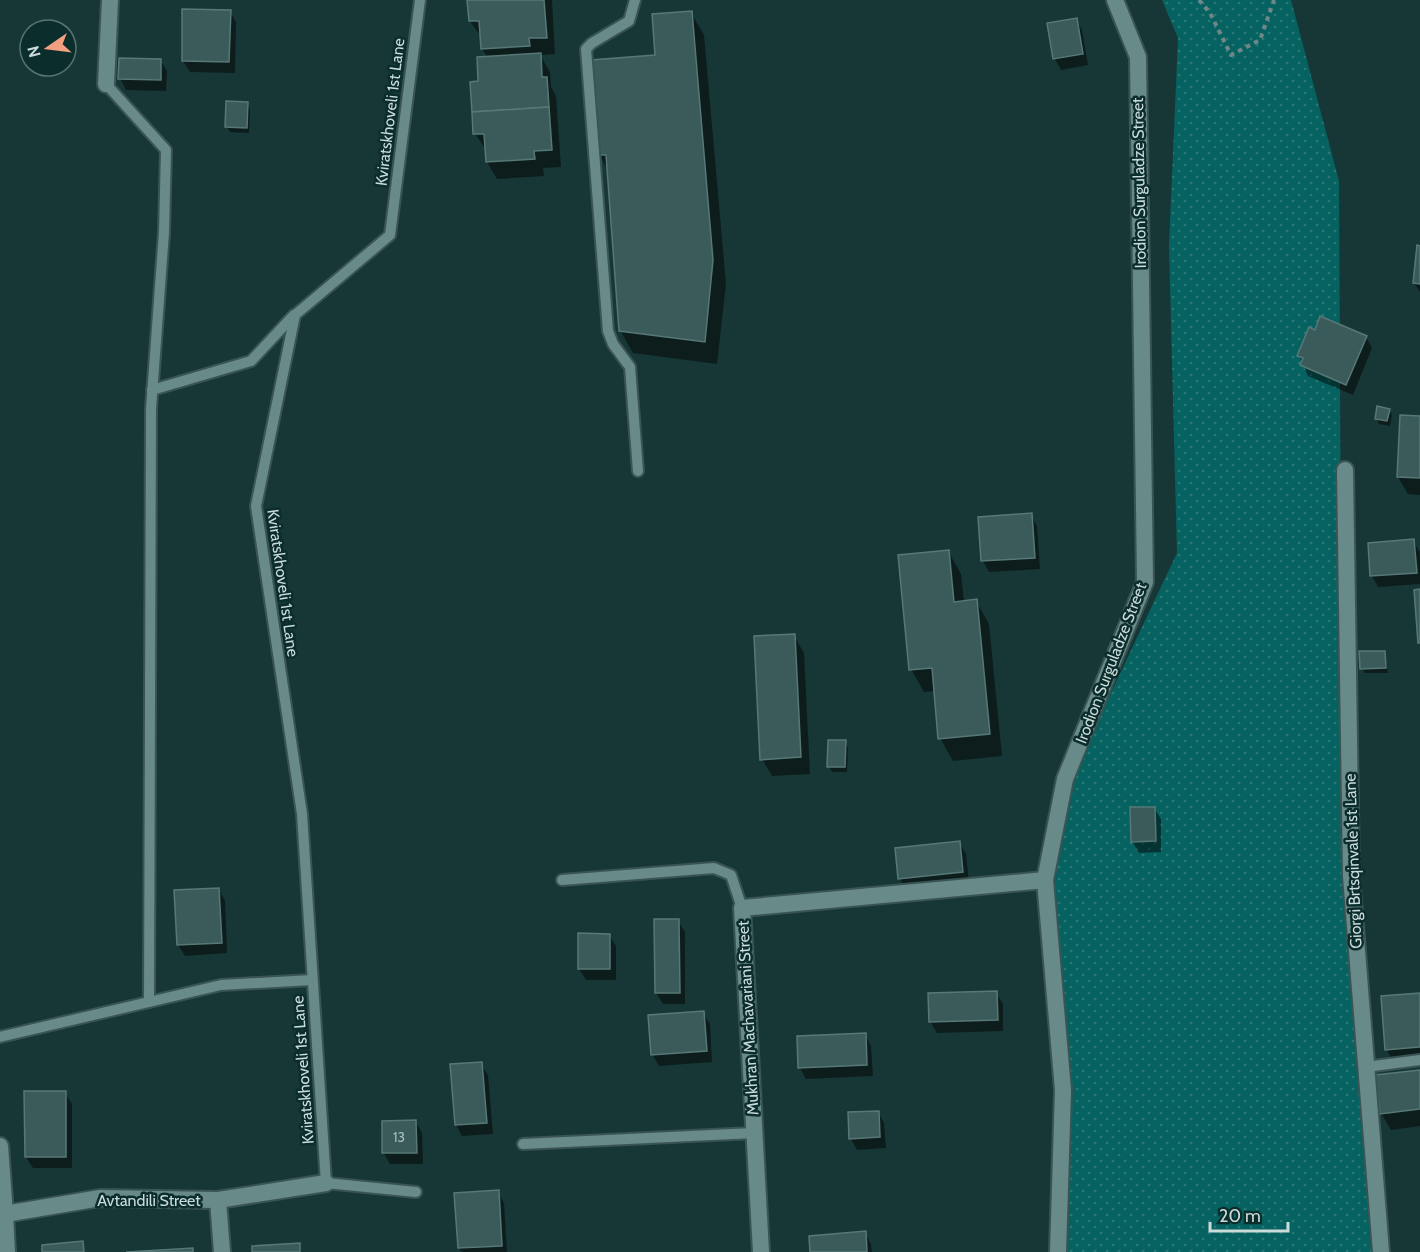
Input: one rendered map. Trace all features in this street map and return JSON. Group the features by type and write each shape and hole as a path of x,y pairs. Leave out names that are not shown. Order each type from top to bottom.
{"street":[{"path":"106,84 110,0"},
{"name":"Irodion Surguladze Street","path":"1058,1252 1063,1090 1045,880 1065,779 1145,582 1138,57 1115,0"},
{"name":"Giorgi Brtsqinvale 1st Lane","path":"1345,470 1351,876 1381,1252"},
{"name":"Mukhran Machavariani Street","path":"761,1252 742,908 1045,880"},
{"path":"0,1146 7,1252"},
{"name":"Avtandili Street","path":"5,1214 100,1198 218,1200 326,1183"},
{"path":"218,1200 222,1252"}],"lane":[{"name":"Kviratskhoveli 1st Lane","path":"326,1183 302,814 256,507 295,315 390,236 420,0"},
{"path":"635,0 629,21 592,43 586,50 608,332 613,344 630,367 638,471"},
{"path":"106,84 166,150 164,232 152,390 149,1002"},
{"path":"152,390 250,361 295,315"},
{"path":"562,880 714,868 731,875 742,908"},
{"path":"0,1037 221,985 312,980"},
{"path":"1366,1066 1420,1060"},
{"path":"523,1144 754,1132"},
{"path":"326,1183 416,1192"}],"path":[{"path":"1199,0 1210,13 1231,55 1260,40 1274,0"}],"shaded area":[{"path":"1162,0 1291,0 1339,181 1342,792 1381,1252 1062,1252 1054,916 1057,807 1177,553 1169,246 1178,38"}],"building":[{"path":"467,0 544,0 547,38 529,38 530,46 481,49 479,21 469,21"},
{"path":"182,9 231,10 229,62 182,61"},
{"path":"692,11 713,260 705,342 619,331 606,155 598,155 591,60 655,55 652,14"},
{"path":"1077,18 1083,54 1053,59 1047,23"},
{"path":"541,53 542,77 547,77 549,107 472,112 470,82 478,81 477,57"},
{"path":"119,58 161,59 161,80 118,79"},
{"path":"226,101 248,102 247,128 225,127"},
{"path":"549,107 552,150 534,151 535,159 486,162 484,134 473,134 472,112"},
{"path":"1417,245 1420,246 1420,284 1413,283"},
{"path":"1320,316 1367,336 1346,385 1300,365 1303,358 1297,356 1309,327 1315,330"},
{"path":"1377,406 1390,409 1387,421 1375,419"},
{"path":"1400,415 1420,416 1420,478 1397,477"},
{"path":"1032,513 1035,558 981,561 978,517"},
{"path":"1414,539 1417,573 1370,576 1368,543"},
{"path":"949,550 954,602 977,599 990,734 938,739 932,668 909,670 898,555"},
{"path":"1420,589 1420,643 1418,643 1414,590"},
{"path":"795,634 801,757 760,760 754,636"},
{"path":"1359,651 1385,651 1386,668 1360,669"},
{"path":"828,740 846,740 845,767 827,767"},
{"path":"1130,807 1155,807 1156,841 1131,842"},
{"path":"960,841 963,872 898,879 895,848"},
{"path":"219,888 222,943 177,945 174,890"},
{"path":"654,919 679,919 680,993 655,993"},
{"path":"578,933 610,934 610,969 578,969"},
{"path":"997,991 998,1020 929,1022 928,993"},
{"path":"1420,993 1420,1047 1385,1050 1381,996"},
{"path":"704,1011 707,1051 651,1055 648,1015"},
{"path":"866,1033 867,1065 798,1068 797,1036"},
{"path":"482,1062 487,1123 455,1125 450,1064"},
{"path":"1420,1070 1420,1109 1380,1114 1375,1075"},
{"path":"24,1091 66,1091 66,1157 25,1157"},
{"path":"879,1111 880,1137 849,1139 848,1112"},
{"path":"416,1120 417,1153 382,1153 382,1121"},
{"path":"499,1190 502,1246 458,1248 454,1193"},
{"path":"866,1231 867,1252 810,1252 809,1236"},
{"path":"83,1241 84,1252 42,1252 42,1245"},
{"path":"300,1243 300,1252 252,1252 252,1246"},
{"path":"193,1248 193,1252 126,1252"}]}
